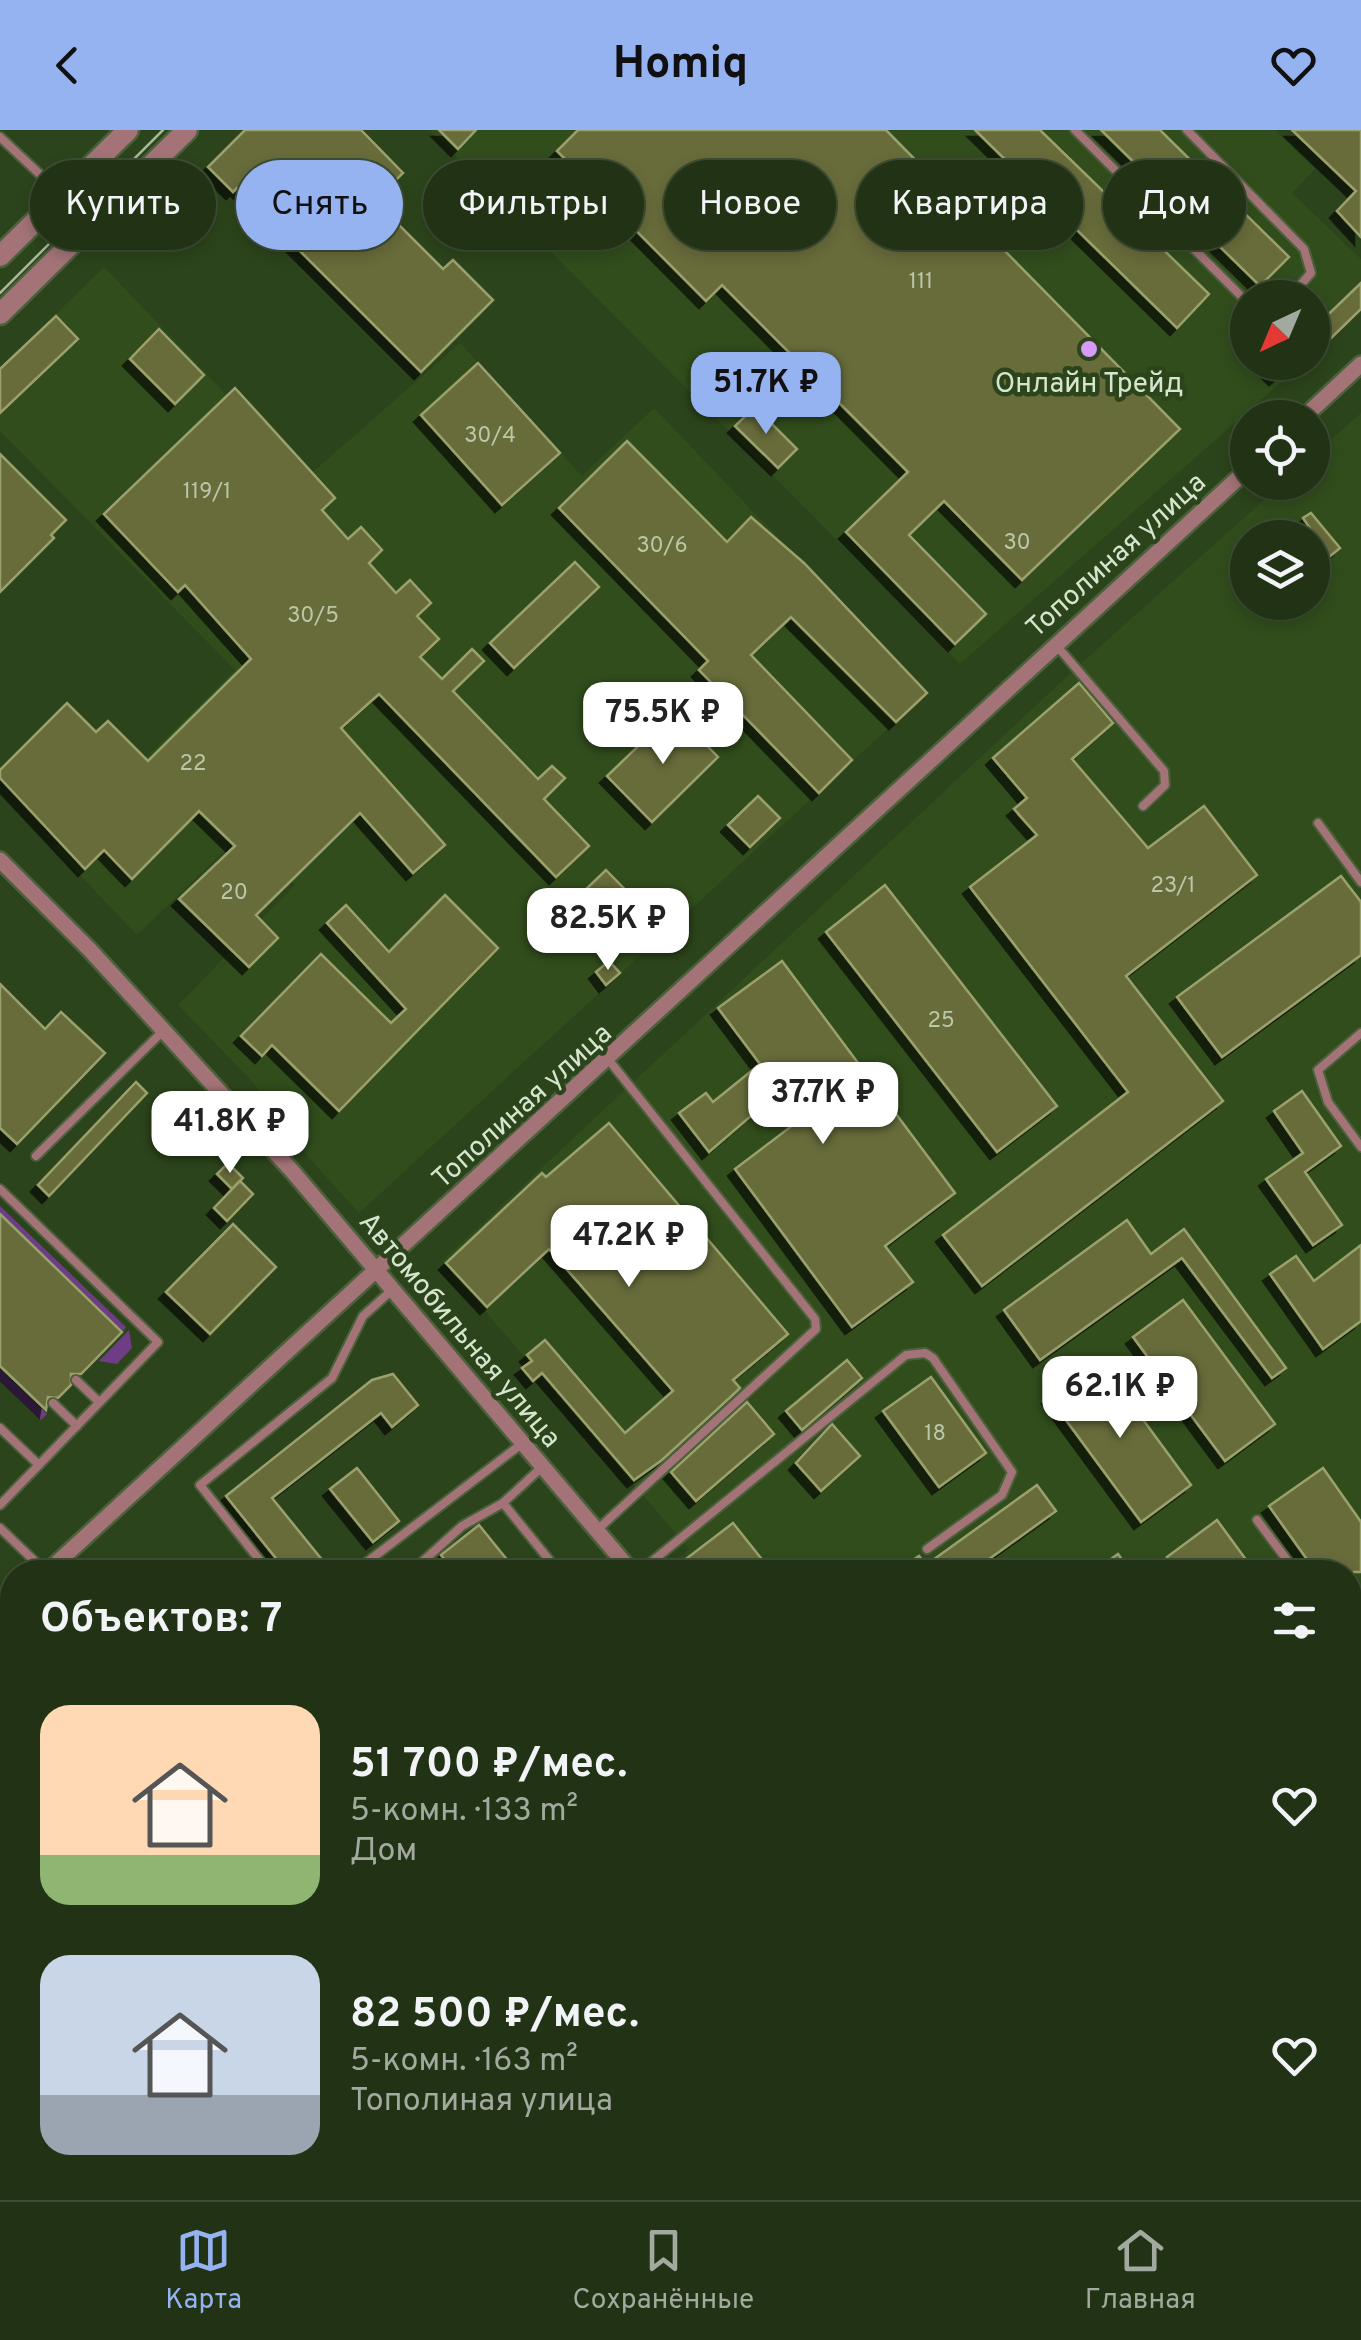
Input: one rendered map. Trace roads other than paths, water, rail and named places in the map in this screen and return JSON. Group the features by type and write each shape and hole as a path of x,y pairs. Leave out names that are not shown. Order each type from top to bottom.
{"street":[{"path":"98,160 128,130"},
{"path":"0,314 187,130"},
{"path":"0,256 30,226"},
{"path":"1322,400 1361,364"},
{"name":"Тополиная улица","path":"60,1560 608,1059 1054,642 1230,485"},
{"name":"Автомобильная улица","path":"0,860 164,1030 378,1269 625,1560"}],"lane":[{"path":"1075,130 1230,285"},
{"path":"1187,130 1304,249 1310,273 1304,280"},
{"path":"0,137 30,165"},
{"path":"1054,642 1164,771 1165,784 1144,806"},
{"path":"1318,823 1361,882"},
{"path":"36,1156 164,1030"},
{"path":"1361,1033 1318,1070 1328,1102 1361,1147"},
{"path":"597,1530 816,1329 815,1320 608,1059"},
{"path":"0,1189 158,1342 0,1506"},
{"path":"259,1560 200,1485 332,1378 363,1316 394,1288"},
{"path":"651,1560 906,1355 916,1352 933,1358 1012,1472 1002,1494 927,1549"},
{"path":"76,1380 100,1402"},
{"path":"54,1403 77,1426"},
{"path":"0,1428 38,1466"},
{"path":"370,1560 524,1442"},
{"path":"424,1560 462,1526 504,1503 544,1466"},
{"path":"504,1503 549,1560"},
{"path":"1258,1520 1287,1560"},
{"path":"0,1528 34,1560"}],"tram line":[{"path":"0,293 163,130"}],"place":[{"name":"Онлайн Трейд","path":"1089,349"}]}
